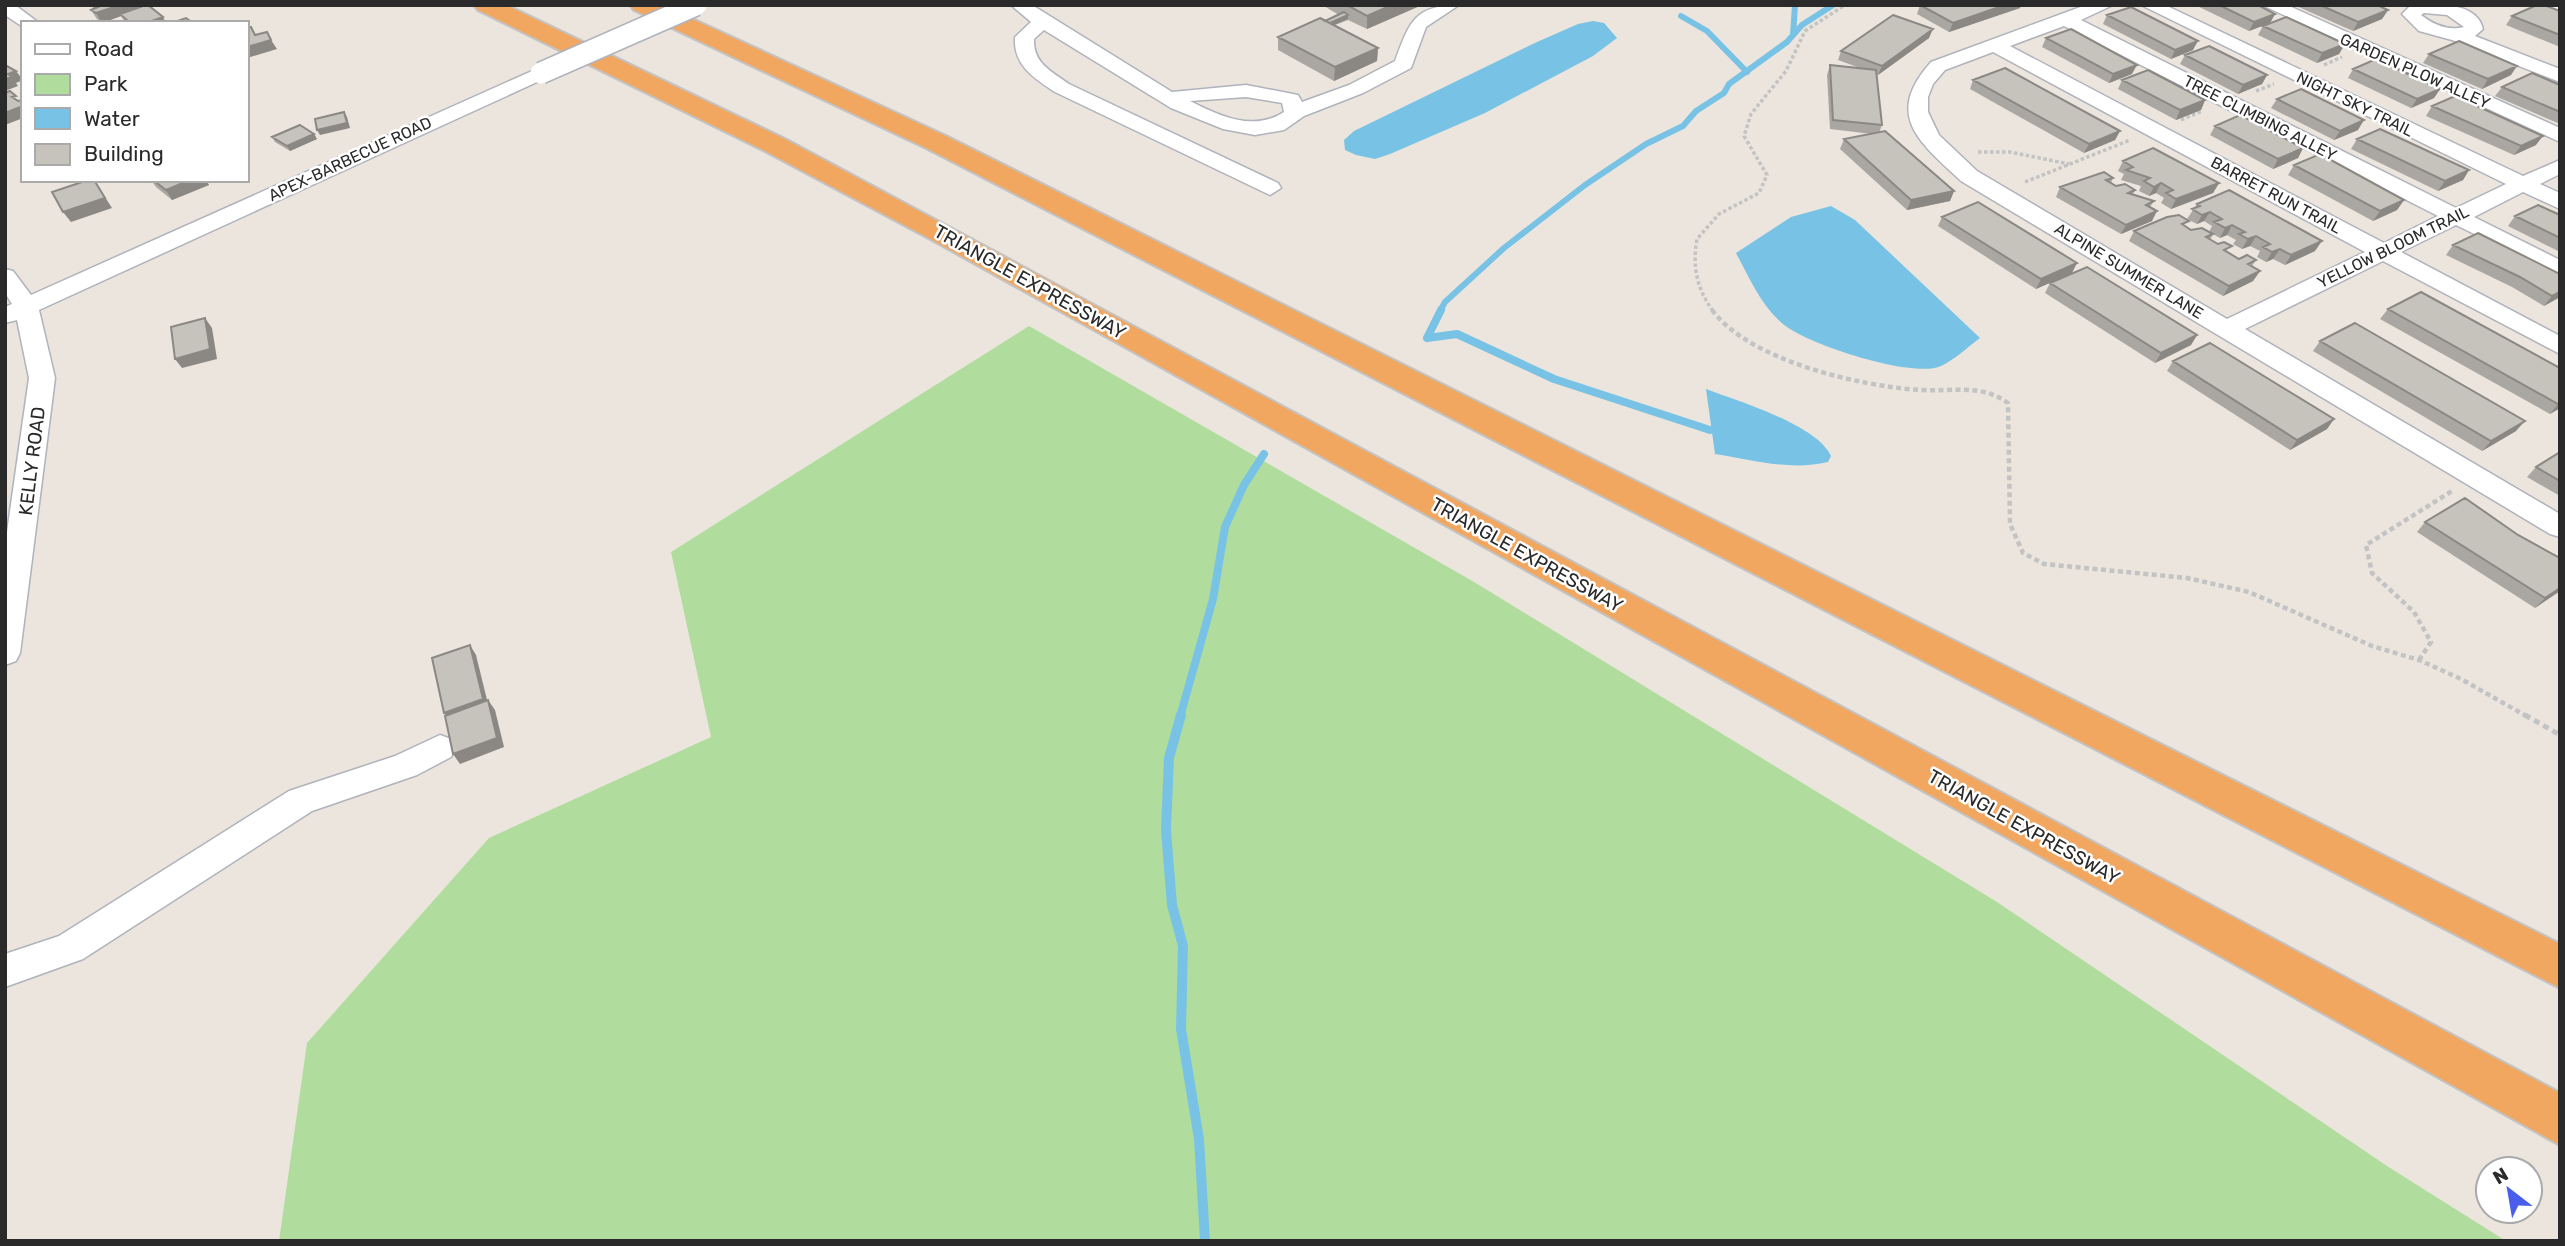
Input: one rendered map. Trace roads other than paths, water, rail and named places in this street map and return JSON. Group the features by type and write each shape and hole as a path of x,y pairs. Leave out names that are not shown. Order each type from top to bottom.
{"highway":[{"name":"TRIANGLE EXPRESSWAY","path":"486,5 775,145 935,230 2560,1120"},
{"path":"642,5 936,142 2560,967"}],"street":[{"name":"APEX-BARBECUE ROAD","path":"16,311 696,5"},
{"path":"1020,5 1042,22 1168,98 1218,121 1244,128 1274,128 1287,123 1295,112 1332,100 1388,75 1404,64 1418,24 1450,5"},
{"name":"ALPINE SUMMER LANE","path":"2104,5 1938,66 1924,79 1916,94 1916,110 1924,130 1969,176 2560,527"},
{"name":"NIGHT SKY TRAIL","path":"2150,5 2560,202"},
{"name":"GARDEN PLOW ALLEY","path":"2271,5 2560,136"},
{"path":"2393,5 2458,13 2472,21 2475,27 2560,64"},
{"path":"2458,13 2477,5"},
{"path":"2553,5 2560,8"},
{"path":"5,6 27,21"},
{"path":"2420,9 2424,26 2454,34 2560,76"},
{"name":"TREE CLIMBING ALLEY","path":"2064,19 2560,269"},
{"path":"1042,22 1026,37 1024,44 1024,51 1036,70 1062,88 1270,188"},
{"path":"2454,34 2470,32 2475,27"},
{"name":"BARRET RUN TRAIL","path":"1992,44 2560,346"},
{"path":"1168,98 1251,91 1275,92 1291,99 1295,112"},
{"name":"YELLOW BLOOM TRAIL","path":"2227,328 2560,166"},
{"name":"KELLY ROAD","path":"5,276 42,378 5,653"},
{"path":"5,971 70,948 301,801 406,766 440,748"}],"water":[{"path":"1593,21 1604,23 1617,38 1593,56 1485,113 1375,159 1345,150 1344,140 1354,131 1537,42 1578,24"},
{"path":"1831,206 1855,220 1980,338 1941,366 1927,369 1908,368 1836,350 1795,332 1775,317 1762,300 1736,253 1791,217"},
{"path":"1706,389 1794,424 1823,445 1831,456 1828,462 1786,465 1715,454"}],"waterway":[{"path":"1793,35 1795,5"},
{"path":"1746,71 1787,42 1802,25 1833,5"},
{"path":"1681,16 1707,31 1746,71"},
{"path":"1440,311 1445,302 1504,248 1585,185 1646,144 1683,126 1696,111 1724,93 1729,84 1746,71"},
{"path":"1441,310 1427,338 1457,334 1554,379 1710,430"},
{"path":"1180,717 1213,599 1225,527 1244,485 1264,454"},
{"path":"1181,715 1169,758 1166,830 1172,905 1183,946 1181,1029 1199,1139 1205,1241"}]}
